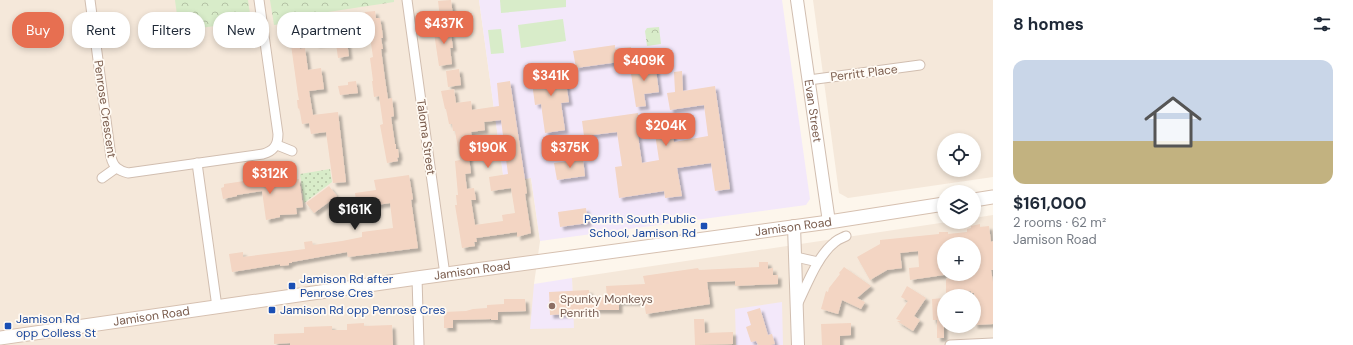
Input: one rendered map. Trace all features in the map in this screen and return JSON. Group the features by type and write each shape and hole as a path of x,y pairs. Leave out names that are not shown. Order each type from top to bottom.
{"main road":[{"path":"981,199 993,197"},
{"name":"Jamison Road","path":"0,338 417,278 829,222 937,205"}],"street":[{"name":"Penrose Crescent","path":"90,0 111,157 116,168 124,172 134,173 263,154 272,150 277,145"},
{"path":"260,0 278,134 277,145 292,151"},
{"name":"Taloma Street","path":"407,0 445,275"},
{"name":"Evan Street","path":"797,0 829,222"},
{"name":"Perritt Place","path":"809,80 920,65"},
{"path":"197,164 218,306"},
{"name":"Penrose Crescent","path":"102,178 116,168"},
{"path":"794,226 798,345"},
{"path":"797,305 818,262 835,241 846,236"},
{"path":"796,257 818,262"},
{"path":"417,278 419,345"},
{"path":"950,345 993,343"}],"shaded area":[{"path":"0,0 479,0 504,181 531,178 540,241 534,284 573,328 572,278 937,223 937,229 981,229 981,217 993,215 993,345 0,345"},
{"path":"479,0 782,0 810,199 806,205 540,241 531,178 504,182"},
{"path":"813,0 993,0 993,177 848,198 839,193"},
{"name":"Spunky Monkeys Penrith","path":"572,278 574,328 530,329 534,284"},
{"path":"782,302 783,345 736,345 735,309"}],"green space":[{"path":"175,0 248,0 250,12 213,12 213,26 205,27 205,12 177,12"},
{"path":"270,0 394,0 394,2 328,12 277,12 277,25 274,25"},
{"path":"500,0 566,0 566,7 501,13"},
{"path":"563,19 566,41 521,48 518,25"},
{"path":"659,27 661,44 647,46 645,31 647,28"},
{"path":"501,29 504,53 491,54 488,30"},
{"path":"330,169 332,182 304,203 300,174"}],"building":[{"path":"451,0 453,16 440,18 438,1"},
{"path":"375,11 376,18 380,18 383,38 381,38 383,49 381,49 388,99 392,98 394,116 391,117 396,149 398,149 398,161 387,163 380,125 383,124 379,96 374,97 370,58 373,57 372,48 375,48 375,12 365,12"},
{"path":"447,24 449,34 451,34 453,48 450,48 452,64 439,66 434,33 437,32 436,26"},
{"path":"615,45 615,49 631,47 633,60 576,68 573,51"},
{"path":"291,48 305,48 308,70 321,68 324,89 309,91 313,115 338,112 346,182 333,183 326,132 311,134 309,123 302,124 299,108 298,109 297,100 299,100"},
{"path":"337,48 348,48 349,56 338,58"},
{"path":"655,63 659,92 644,94 646,106 636,107 630,67"},
{"path":"557,66 558,71 564,70 569,102 561,103 565,130 545,133 541,104 535,105 531,75 537,74 536,69"},
{"path":"459,69 461,85 448,87 446,71"},
{"path":"682,71 683,91 715,86 730,189 715,191 711,163 677,168 682,196 665,198 664,191 619,198 615,167 622,166 617,132 584,136 582,121 638,113 640,128 637,129 642,163 659,160 654,127 671,125 674,142 708,136 704,105 670,110 667,93 675,92 674,72"},
{"path":"356,81 358,93 340,95 338,86 348,85 348,82"},
{"path":"510,81 527,193 525,194 531,233 517,237 517,232 476,238 477,242 474,242 475,246 462,248 455,205 457,205 456,195 458,195 455,161 460,160 455,131 453,131 452,124 449,124 441,91 454,89 456,103 471,101 472,110 499,106 497,83","holes":["501,120 508,174 489,177 491,191 511,188 515,213 502,215 503,221 475,225 471,200 476,200 474,188 467,189 465,174 471,173 467,143 473,143 471,132 485,130 484,122"]},
{"path":"583,159 585,176 557,180 554,163"},
{"path":"409,175 418,248 348,257 347,252 292,262 289,263 289,265 280,266 280,264 232,272 229,254 243,252 243,257 305,249 304,242 312,241 313,245 342,241 362,237 362,232 393,228 390,203 357,208 355,193 376,190 374,180"},
{"path":"271,179 272,182 299,179 303,207 296,208 297,214 280,215 280,217 266,220 262,191 223,199 221,188 224,187 224,184"},
{"path":"329,186 337,196 314,213 306,203"},
{"path":"586,208 588,223 560,227 558,212"},
{"path":"989,226 991,242 993,241 993,270 991,270 993,282 993,324 981,325 981,289 946,289 946,281 981,281 981,237 937,237 937,276 910,280 909,268 919,267 918,251 900,253 902,268 887,270 870,280 857,257 880,244 880,240 939,234 939,232 948,232 948,234 967,232 967,229 981,229 981,227"},
{"path":"759,262 768,262 768,269 773,268 773,275 778,275 778,284 735,286 735,281 707,282 710,304 646,314 644,302 619,302 619,310 569,310 569,314 550,315 549,292 589,290 590,297 607,297 606,286 645,284 643,276 698,268 699,270 759,267"},
{"path":"844,267 871,286 857,298 865,302 861,309 842,300 838,314 821,309 826,291 828,292 829,288"},
{"path":"907,286 926,298 914,316 920,320 913,331 897,321 902,321 896,319 908,301 901,297"},
{"path":"504,299 525,299 526,311 498,312 498,320 453,320 453,328 444,328 444,312 487,308 487,305 504,304"},
{"path":"932,299 937,299 937,320 933,320"},
{"path":"760,308 768,335 772,334 775,344 758,345 756,341 751,342 746,327 751,325 747,312"},
{"path":"694,319 704,319 705,333 733,332 733,344 695,345"},
{"path":"364,323 364,326 392,325 393,345 274,344 274,334 304,333 304,327 332,326 332,330 347,330 347,324"},
{"path":"851,323 851,335 840,336 840,345 822,345 821,324"},
{"path":"937,333 944,333 944,338 937,338"}],"place":[{"name":"Penrith South Public School, Jamison Rd","path":"704,226"},
{"name":"Jamison Rd after Penrose Cres","path":"292,286"},
{"name":"Spunky Monkeys Penrith","path":"552,306"},
{"name":"Jamison Rd opp Penrose Cres","path":"272,310"},
{"name":"Jamison Rd opp Colless St","path":"8,326"}]}
